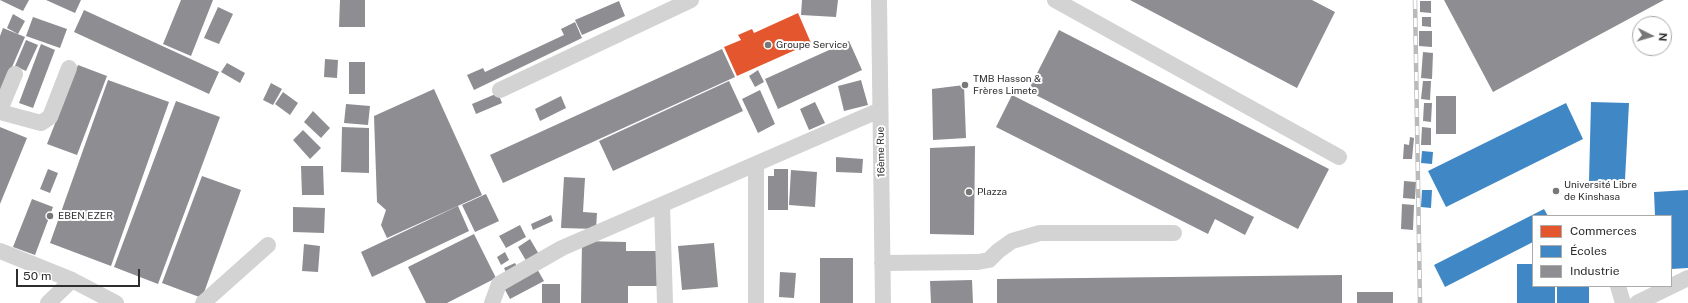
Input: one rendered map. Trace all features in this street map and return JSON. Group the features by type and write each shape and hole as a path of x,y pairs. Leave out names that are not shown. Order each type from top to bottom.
{"street":[{"path":"500,90 691,0"},
{"name":"16ème Rue","path":"878,0 883,303"},
{"path":"1055,0 1339,157"},
{"path":"15,74 0,111 41,123 50,117 69,68"},
{"path":"492,303 499,284 562,248 880,110"},
{"path":"756,164 756,303"},
{"path":"662,205 665,303"},
{"path":"882,264 978,262 989,260 998,251 1012,241 1040,233 1174,233"},
{"path":"203,303 268,245"},
{"path":"0,251 72,280 116,303"},
{"path":"1672,286 1688,278"},
{"path":"48,303 72,280"},
{"path":"1618,287 1623,303"},
{"path":"1637,303 1670,287"}],"building: Commerces":[{"name":"Groupe Service","path":"798,13 811,43 737,76 724,47 741,40 738,35 752,29 754,33"}],"building: Écoles":[{"path":"1591,102 1629,103 1625,180 1589,181"},
{"path":"1566,103 1583,139 1446,207 1428,171"},
{"path":"1422,151 1433,152 1432,164 1421,163"},
{"path":"1422,190 1432,190 1431,208 1421,207"},
{"path":"1688,190 1688,268 1672,269 1672,215 1655,215 1654,192"},
{"path":"1544,209 1547,215 1532,215"},
{"path":"1532,215 1532,243 1445,287 1434,265"},
{"path":"1517,264 1532,264 1532,287 1555,287 1555,303 1517,303"},
{"path":"1557,287 1589,287 1589,303 1557,303"}],"building: Industrie":[{"path":"0,0 29,0 23,11"},
{"path":"46,0 81,0 75,13"},
{"path":"181,0 213,0 191,56 163,44"},
{"path":"340,0 365,0 365,27 339,27"},
{"path":"802,0 838,0 836,17 801,15"},
{"path":"1130,0 1312,0 1335,12 1297,88"},
{"path":"1444,0 1664,0 1632,16 1493,92"},
{"path":"619,1 625,16 582,35 575,20"},
{"path":"1420,1 1431,1 1431,13 1420,12"},
{"path":"218,7 233,14 219,44 204,38"},
{"path":"84,10 219,72 209,94 74,32"},
{"path":"13,14 25,21 18,34 7,28"},
{"path":"33,17 67,29 60,48 26,36"},
{"path":"1422,17 1431,17 1431,27 1422,26"},
{"path":"575,22 582,38 474,90 467,75 483,68 485,72 564,35 561,29"},
{"path":"3,28 25,37 0,95 0,36"},
{"path":"1059,30 1329,169 1298,229 1028,91"},
{"path":"1419,31 1432,31 1432,47 1419,46"},
{"path":"26,40 38,45 26,71 15,66"},
{"path":"849,41 862,70 778,109 765,79"},
{"path":"41,44 55,50 33,108 19,103"},
{"path":"722,49 735,77 503,183 490,155"},
{"path":"1423,52 1433,53 1432,79 1421,78"},
{"path":"325,59 338,60 337,78 324,77"},
{"path":"349,62 365,62 365,94 349,94"},
{"path":"227,63 245,73 240,83 221,72"},
{"path":"78,65 107,76 77,155 47,144"},
{"path":"758,70 764,82 755,87 749,76"},
{"path":"108,80 169,102 111,266 50,243"},
{"path":"861,80 868,105 844,111 838,86"},
{"path":"729,81 743,111 613,171 599,141"},
{"path":"1423,81 1431,81 1430,100 1421,99"},
{"path":"271,83 282,89 273,105 263,100"},
{"path":"964,85 966,138 933,140 932,89"},
{"path":"434,89 482,195 387,238 381,225 386,210 377,202 374,116"},
{"path":"760,90 775,124 758,133 742,99"},
{"path":"283,92 298,103 290,115 275,104"},
{"path":"498,93 502,103 476,114 472,104"},
{"path":"1012,95 1254,217 1245,235 1215,219 1208,234 996,127"},
{"path":"561,96 566,108 540,121 535,109"},
{"path":"1436,96 1456,96 1456,134 1436,134"},
{"path":"176,101 220,117 158,284 114,267"},
{"path":"815,102 825,123 809,130 800,109"},
{"path":"1424,103 1432,103 1431,122 1423,121"},
{"path":"346,104 370,106 368,125 344,123"},
{"path":"313,111 330,128 321,138 304,122"},
{"path":"0,127 27,138 0,204"},
{"path":"342,127 369,128 369,173 341,172"},
{"path":"1422,127 1431,128 1431,145 1421,145"},
{"path":"303,130 321,148 310,159 293,140"},
{"path":"1410,137 1414,138 1412,159 1403,159 1404,144 1409,145"},
{"path":"975,146 974,235 930,234 930,148"},
{"path":"836,157 863,159 862,173 836,172"},
{"path":"301,166 323,166 324,195 302,195"},
{"path":"48,169 58,173 50,193 40,189"},
{"path":"774,169 788,169 788,210 768,210 768,176 774,176"},
{"path":"791,170 817,172 815,207 789,205"},
{"path":"202,176 241,190 202,298 162,283"},
{"path":"564,177 585,178 583,212 597,213 596,229 561,228"},
{"path":"1404,181 1416,182 1415,199 1403,198"},
{"path":"486,194 499,221 475,232 462,205"},
{"path":"32,199 53,207 35,255 13,247"},
{"path":"1402,204 1414,205 1413,230 1401,229"},
{"path":"458,206 469,231 372,277 361,252"},
{"path":"293,207 325,208 324,233 293,232"},
{"path":"551,215 553,221 533,230 531,224"},
{"path":"520,225 526,237 506,248 499,236"},
{"path":"474,234 496,278 447,303 426,303 408,267"},
{"path":"530,239 540,256 528,264 518,247"},
{"path":"582,241 626,242 626,251 660,251 659,286 628,286 628,303 581,303"},
{"path":"714,243 718,287 682,290 678,246"},
{"path":"304,244 320,246 318,272 302,271"},
{"path":"505,252 509,260 501,265 497,257"},
{"path":"820,258 853,258 853,303 820,303"},
{"path":"515,263 519,270 508,276 504,268"},
{"path":"536,267 544,281 510,299 503,286"},
{"path":"780,272 796,273 794,298 779,297"},
{"path":"1342,275 1342,303 997,303 997,279"},
{"path":"972,280 973,303 931,303 930,281"},
{"path":"542,284 560,284 560,303 542,303"},
{"path":"1357,292 1393,292 1393,303 1357,303"}],"railway":[{"path":"1415,0 1420,303"}],"place":[{"name":"Groupe Service","path":"768,45"},
{"name":"TMB Hasson & Frères Limete","path":"965,85"},
{"name":"Université Libre de Kinshasa","path":"1556,191"},
{"name":"Plazza","path":"969,192"},
{"name":"EBEN EZER","path":"50,216"}]}
